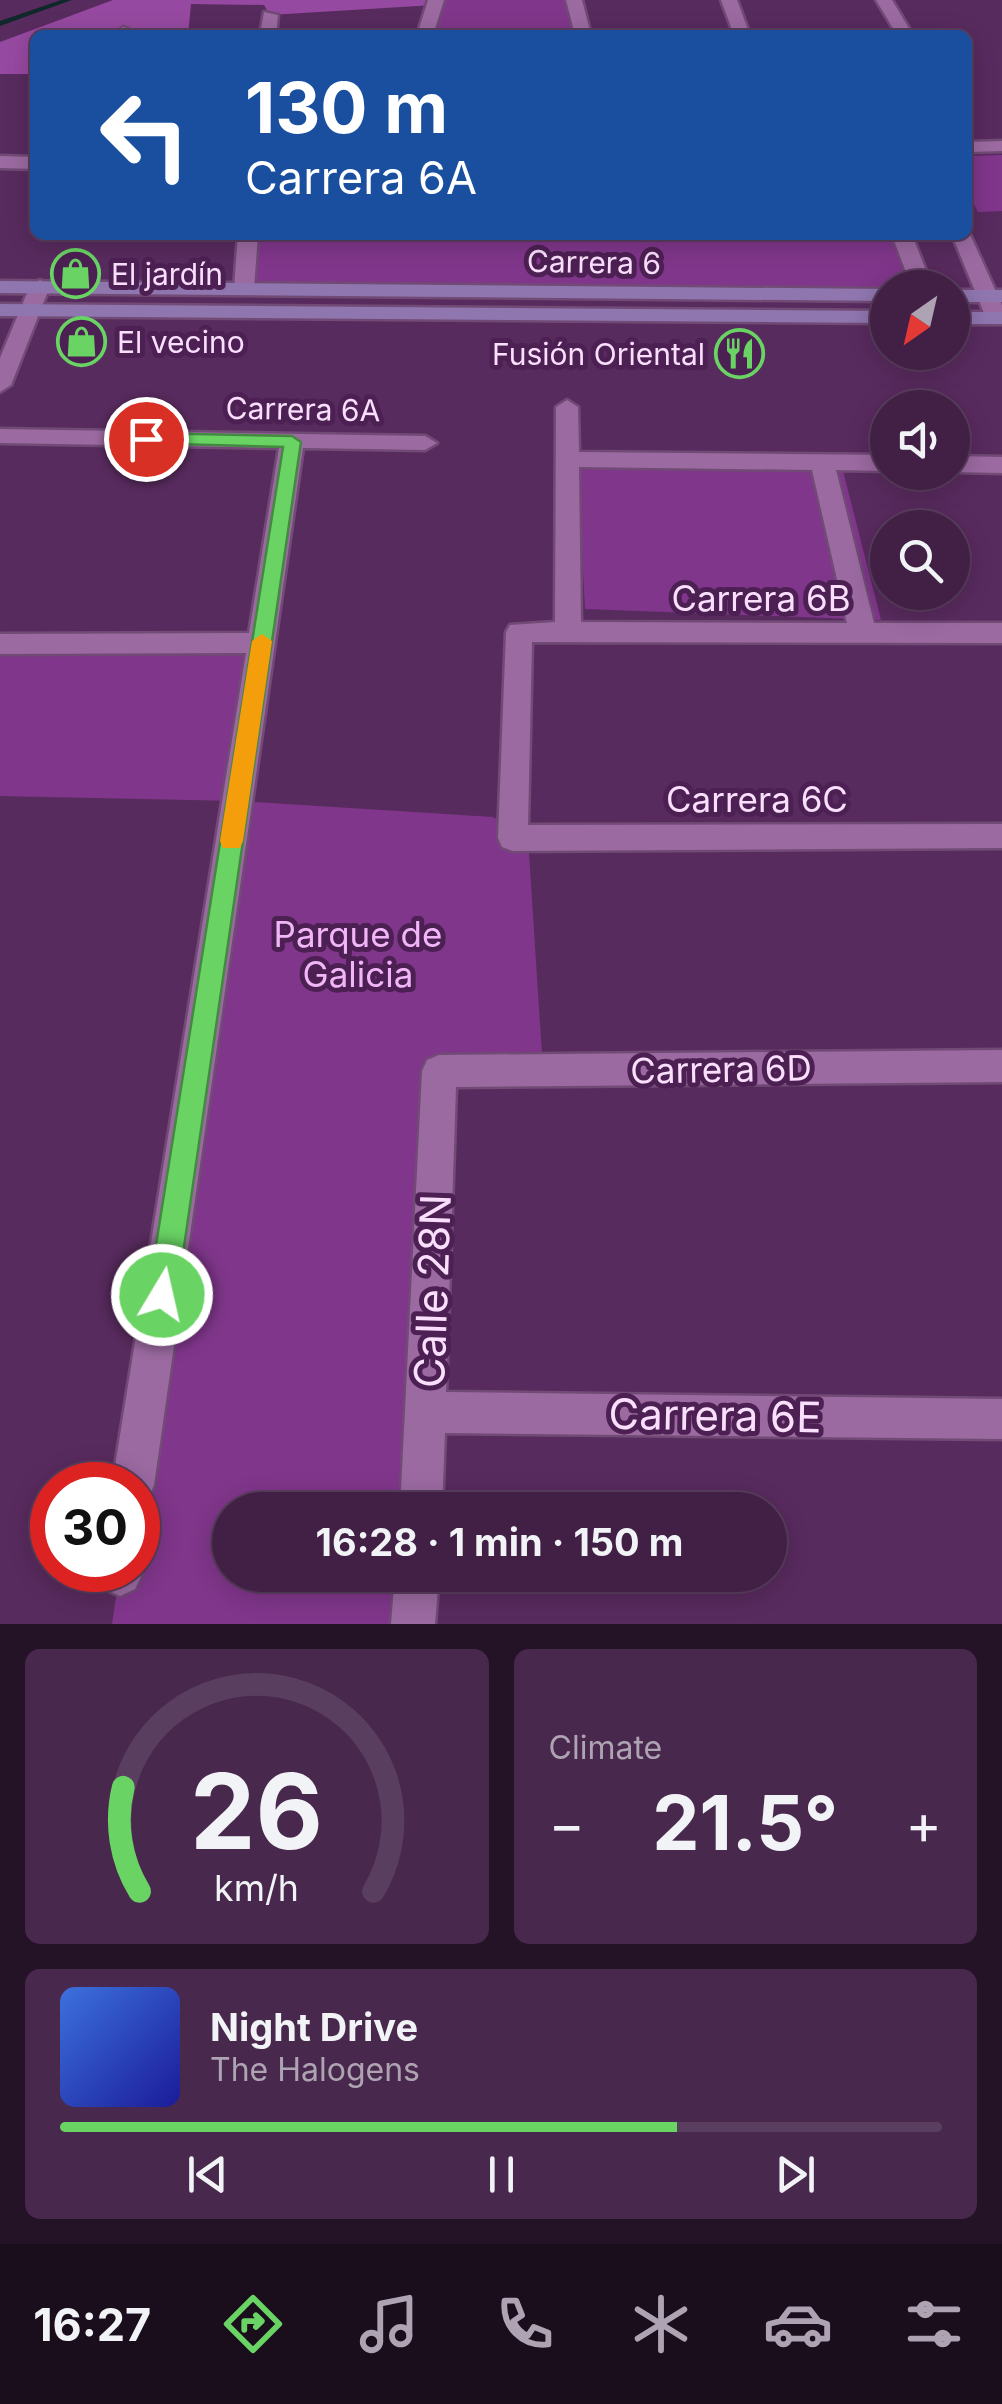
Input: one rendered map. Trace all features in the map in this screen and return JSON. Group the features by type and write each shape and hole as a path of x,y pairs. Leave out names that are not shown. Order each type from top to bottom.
{"main road":[{"name":"Carrera 6","path":"0,287 870,295"},
{"path":"970,300 997,307"},
{"path":"970,314 997,307"},
{"name":"Carrera 6","path":"0,310 870,317"}],"street":[{"path":"426,30 436,0"},
{"path":"574,0 582,30"},
{"path":"729,0 740,30"},
{"path":"884,0 902,30"},
{"path":"268,30 270,15"},
{"path":"972,143 1002,146"},
{"path":"0,162 30,163"},
{"path":"244,288 248,240"},
{"path":"904,240 915,270"},
{"path":"964,240 997,307"},
{"path":"0,385 40,286"},
{"path":"567,407 568,633"},
{"name":"Carrera 6A","path":"0,436 425,443"},
{"path":"137,1462 292,442"},
{"path":"567,459 870,463"},
{"path":"822,462 863,633"},
{"path":"970,464 1002,465"},
{"name":"Carrera 6B","path":"512,838 520,632 1002,633"},
{"path":"0,644 262,643"},
{"name":"Carrera 6C","path":"512,838 1002,836"},
{"name":"Carrera 6D","path":"439,1072 1002,1066"},
{"name":"Calle 28N","path":"422,1492 439,1072"},
{"name":"Carrera 6E","path":"428,1412 1002,1419"},
{"path":"413,1624 416,1592"}],"green space":[{"path":"436,0 574,0 582,30 426,30"},
{"path":"1002,155 1002,211 978,212 972,200 972,156"},
{"path":"249,240 904,240 915,270 870,270 870,295 244,288"},
{"path":"577,459 842,467 870,577 870,610 878,610 881,620 585,609"},
{"name":"Parque de Galicia","path":"262,643 238,801 493,817 528,838 543,1070 440,1071 423,1492 212,1492 212,1592 417,1592 415,1624 112,1624 117,1592 160,1592 160,1462 141,1462 237,801 0,796 0,644"}],"shaded area":[{"path":"113,0 436,0 434,5 270,15 264,5 191,4 188,30 32,30"},
{"path":"30,31 30,74 0,74 0,42"}],"waterway":[{"path":"0,24 68,0"}],"slow traffic":[{"path":"232,841 262,641"}],"place":[{"name":"El jardín","path":"76,274"},
{"name":"El vecino","path":"82,342"},
{"name":"Fusión Oriental","path":"740,354"}],"route":[{"path":"146,439 292,442 162,1295"}]}
